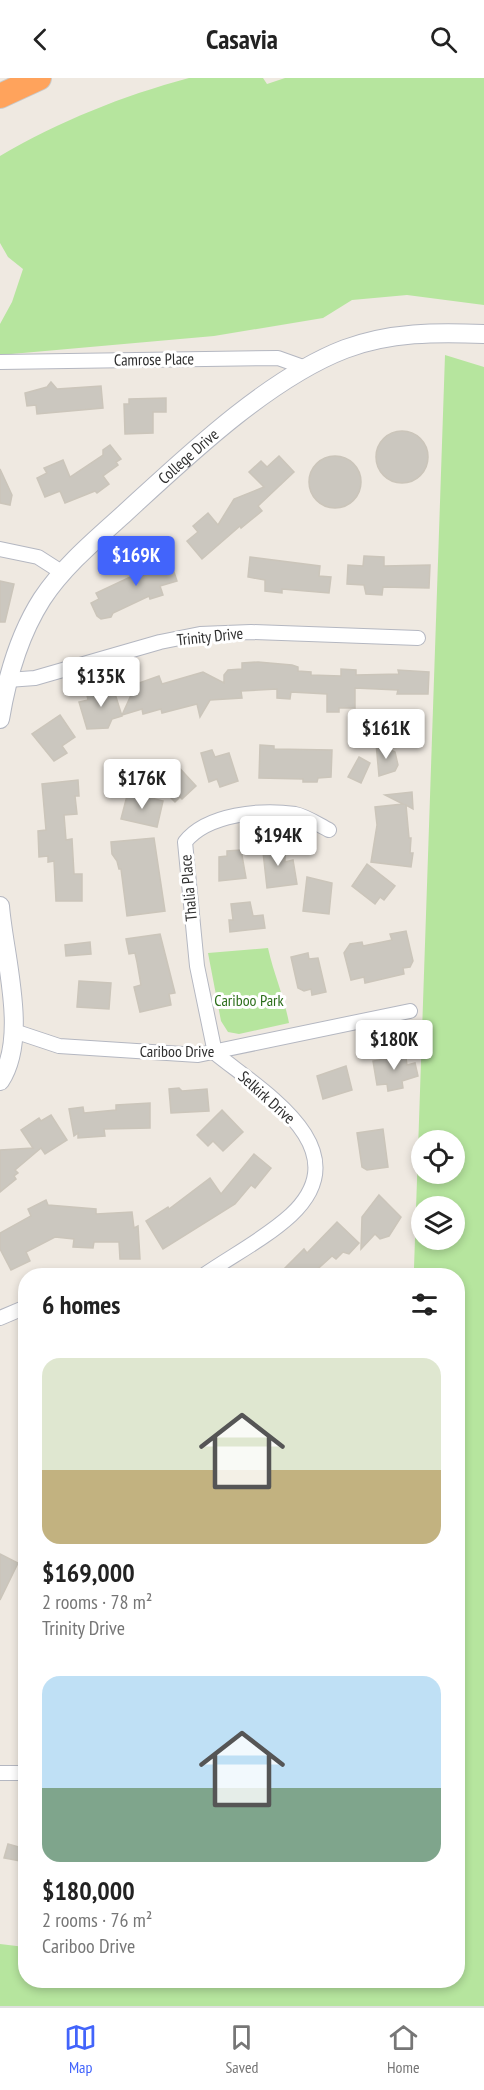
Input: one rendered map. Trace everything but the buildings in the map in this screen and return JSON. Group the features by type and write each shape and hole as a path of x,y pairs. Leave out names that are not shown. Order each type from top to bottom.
{"highway":[{"path":"0,96 39,78"}],"street":[{"name":"College Drive","path":"0,719 8,680 24,633 41,601 63,573 190,454 253,404 306,368 344,349 393,336 449,332 484,333"},
{"name":"Camrose Place","path":"0,362 278,358 306,368"},
{"path":"0,549 38,557 63,573"},
{"name":"Trinity Drive","path":"8,680 35,678 160,642 200,634 251,632 418,638"},
{"name":"Thalia Place","path":"215,1053 196,966 185,842 202,826 256,814 297,814 329,830"},
{"path":"0,906 14,1031 12,1055 0,1081"},
{"name":"Cariboo Drive","path":"14,1031 59,1046 198,1054 215,1053 410,1011"},
{"name":"Selkirk Drive","path":"214,1268 293,1213 310,1189 314,1167 310,1145 292,1116 249,1077 215,1053"},
{"path":"0,1318 18,1310"},
{"path":"0,1773 18,1773"}],"green space":[{"path":"189,78 263,78 267,84 285,78 484,78 484,305 407,295 352,300 323,318 214,336 0,355 0,324 12,302 23,269 8,257 0,243 0,156 92,111"},
{"path":"445,355 484,367 484,2006 0,2006 0,1944 18,1946 18,1988 465,1988 465,1268 414,1268 415,1250 465,1250 465,1196 416,1196 417,1184 465,1184 465,1130 419,1130"},
{"name":"Cariboo Park","path":"268,948 289,1023 239,1034 228,1032 221,1021 208,953"}]}
